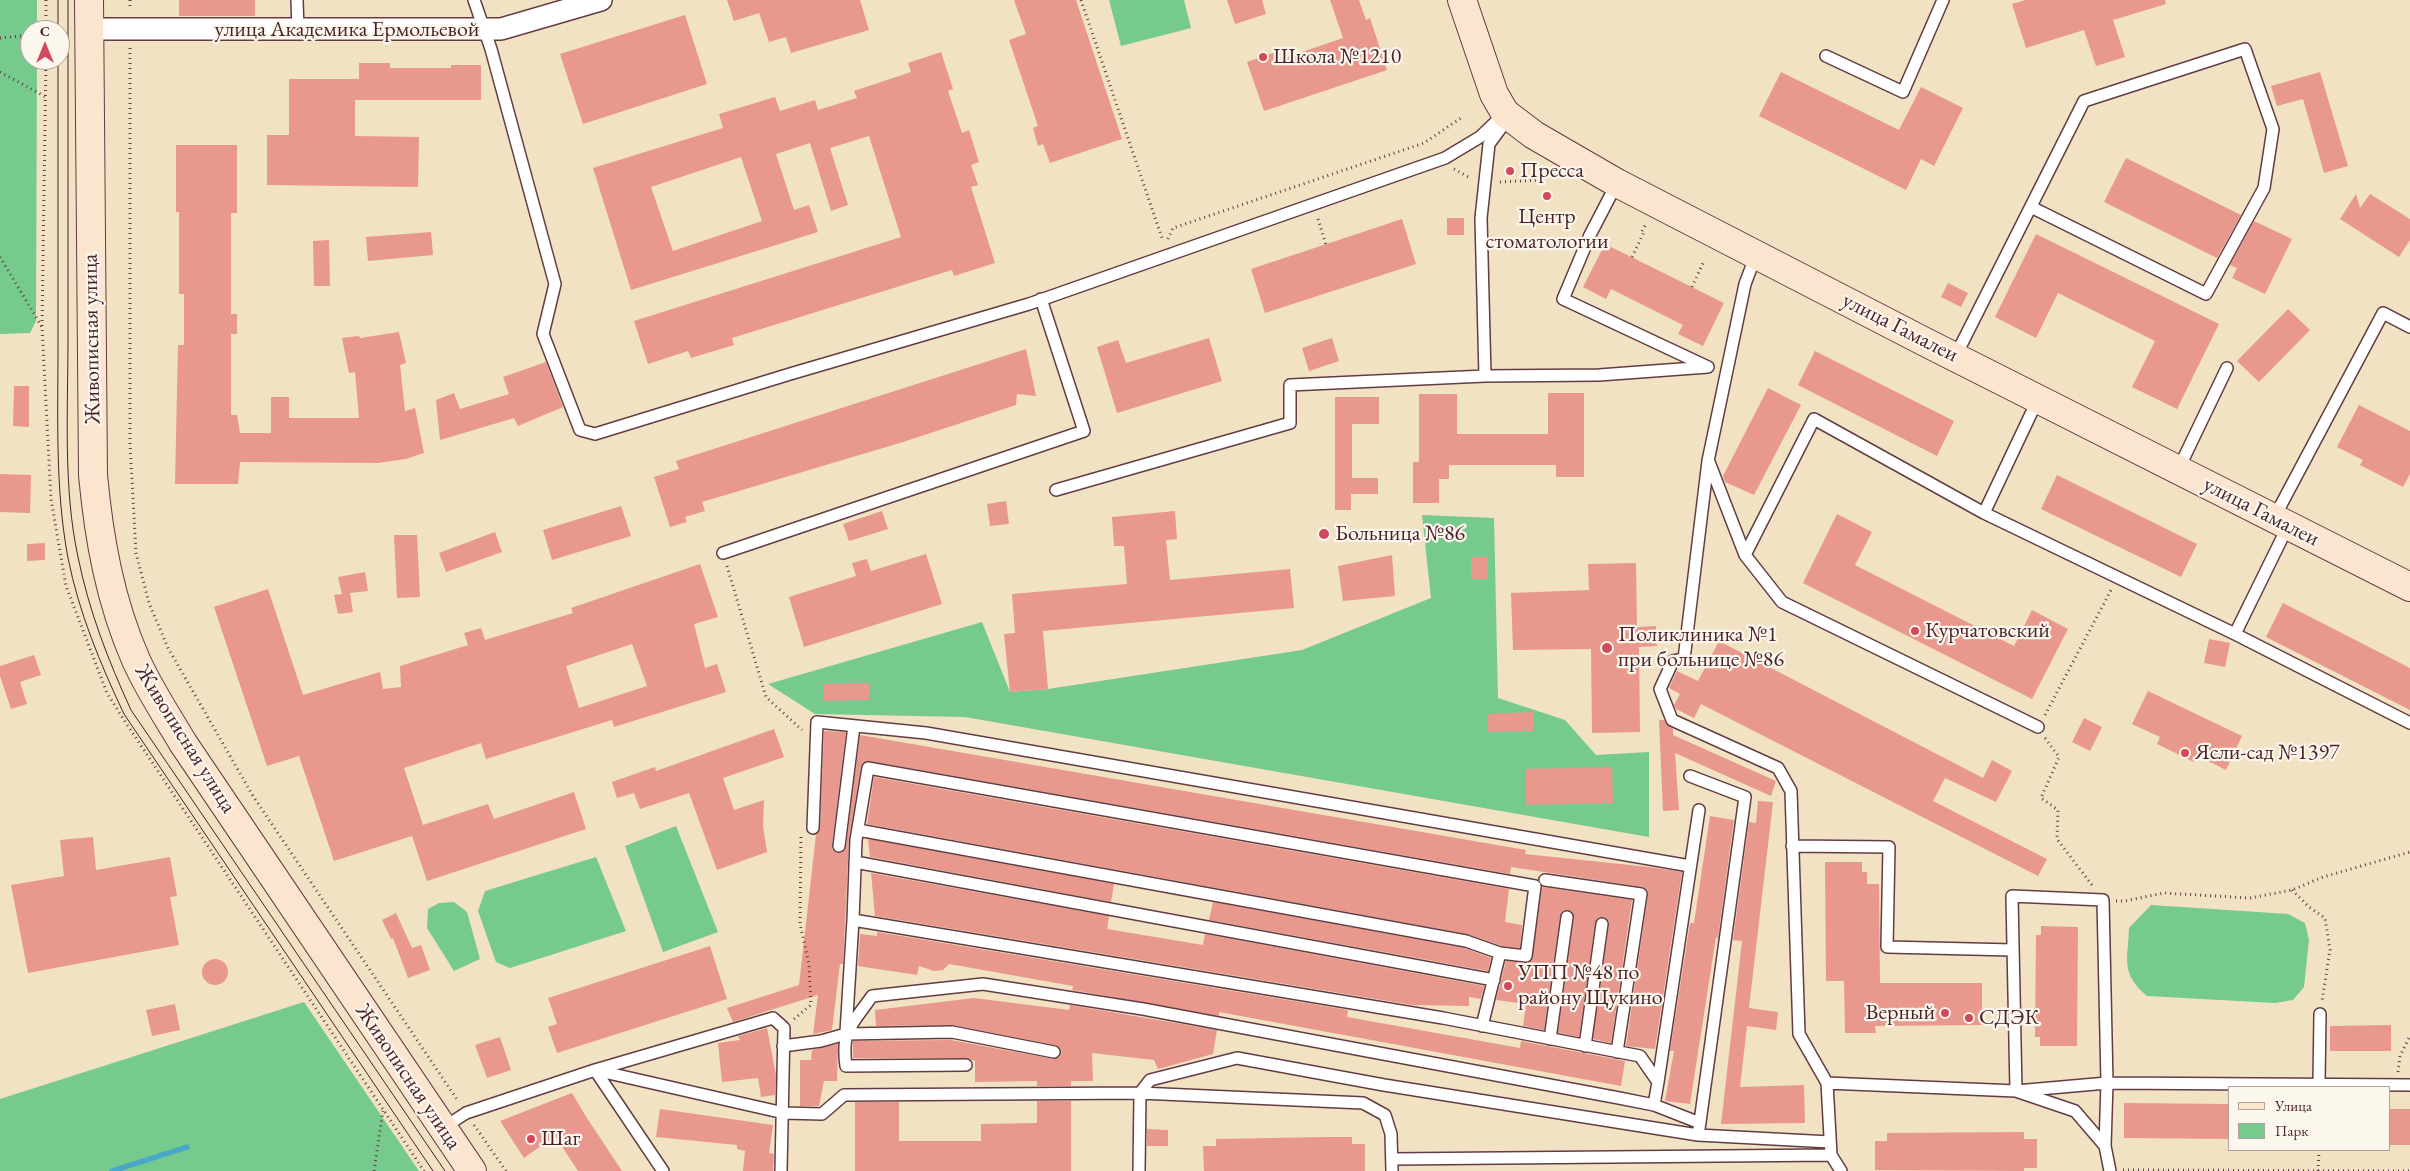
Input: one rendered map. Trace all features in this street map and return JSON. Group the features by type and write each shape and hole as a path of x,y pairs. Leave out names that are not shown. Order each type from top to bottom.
{"street":[{"name":"Живописная улица","path":"89,0 93,475 97,520 106,572 123,627 152,691 184,743 472,1171"},
{"name":"улица Академика Ермольевой","path":"89,28 501,30 601,0"},
{"name":"улица Гамалеи","path":"1462,0 1492,88 1507,115 1534,135 1617,182 1955,357 2410,587"}],"lane":[{"path":"297,0 298,30"},
{"path":"474,0 554,284 543,334 580,430 595,434 1041,299 1445,158 1480,137 1507,115"},
{"path":"1826,56 1903,92 1943,0"},
{"path":"1955,357 2084,101 2245,49 2273,129 2264,188 2206,294 2031,207"},
{"path":"1485,376 1481,218 1489,144 1507,115"},
{"path":"1056,490 1290,423 1290,385 1485,376 1598,375 1708,367 1563,299 1590,235 1617,182"},
{"path":"1756,253 1745,284 1708,461 1684,659 1673,660 1660,689 1672,720 1778,768 1791,791 1798,1034 1827,1083 1830,1155 1841,1171"},
{"path":"723,553 1084,431 1041,299"},
{"path":"2235,634 2281,522 2383,313 2410,327"},
{"path":"2178,470 2227,368"},
{"path":"1984,513 2038,399"},
{"path":"1745,555 1814,419 1984,513 2235,634 2410,723"},
{"path":"1708,461 1745,555 1782,602 2038,728"},
{"path":"813,828 817,722 926,733 1690,866"},
{"path":"839,846 854,726"},
{"path":"858,830 1466,940 1500,953 1526,956 1536,886 868,768 858,830 855,862 844,1046 846,1066 966,1066"},
{"path":"1690,776 1745,797 1698,1135"},
{"path":"1654,1105 1699,810"},
{"path":"1792,846 1889,846 1888,947 2013,950"},
{"path":"855,862 1494,980"},
{"path":"1545,880 1641,894 1617,1052"},
{"path":"2016,1091 2012,896 2104,900 2107,1083 2105,1146 2110,1171"},
{"path":"1550,1039 1567,917"},
{"path":"853,920 1482,1026 1640,1056 1658,1082"},
{"path":"1585,1046 1602,924"},
{"path":"1482,1026 1500,953"},
{"path":"846,1034 872,996 983,984 1142,1009 1654,1105 1700,1123"},
{"path":"2319,1083 2320,1014"},
{"path":"443,1128 466,1113 595,1070 773,1018 784,1028 784,1113 781,1171"},
{"path":"783,1046 821,1041 846,1034 952,1032 1054,1052"},
{"path":"1139,1171 1140,1093 1150,1080 1237,1058 1384,1085 1698,1135 1830,1142"},
{"path":"595,1070 784,1113 822,1114 844,1095 1140,1093 1364,1103 1385,1115 1391,1134 1392,1165 1830,1155"},
{"path":"595,1070 663,1171"},
{"path":"1827,1083 2016,1091 2107,1083 2410,1085"},
{"path":"2016,1091 2075,1112 2105,1146"}],"path":[{"path":"46,0 46,20"},
{"path":"130,0 130,444 136,553 149,603 168,648 254,796 506,1171"},
{"path":"1081,0 1164,246 1173,228 1424,143 1461,118"},
{"path":"0,38 20,36"},
{"path":"0,72 46,97"},
{"path":"1316,214 1326,244"},
{"path":"1632,257 1644,232"},
{"path":"0,257 42,327"},
{"path":"1692,287 1704,263"},
{"path":"723,553 766,697 802,729 802,739"},
{"path":"2118,577 2038,728 2059,757 2041,798 2058,810 2057,839 2104,900 2125,901 2164,893 2250,898 2292,890 2323,877 2410,852"},
{"path":"784,1028 811,1005 809,964 800,924 801,827"},
{"path":"2292,890 2309,907 2325,918 2330,950 2320,1014"},
{"path":"2397,1085 2400,1056 2410,1036"},
{"path":"374,1171 383,1110"},
{"path":"2318,1170 2319,1151"},
{"path":"2110,1171 2410,1171"}],"green space":[{"path":"0,0 37,0 37,20 20,20 20,70 37,70 36,321 30,333 0,334"},
{"path":"1109,0 1184,0 1191,28 1121,46"},
{"path":"1422,515 1494,518 1498,698 1565,720 1596,755 1649,752 1649,837 965,717 815,714 768,684 982,622 1010,692 1048,689 1302,650 1431,598"},
{"path":"676,826 718,932 663,952 625,846"},
{"path":"596,857 626,931 510,968 496,962 478,911 485,891"},
{"path":"454,902 467,912 480,959 454,971 427,928 428,909 439,903"},
{"path":"2151,905 2288,914 2305,923 2309,940 2304,987 2293,1000 2275,1003 2147,996 2138,988 2129,973 2127,958 2129,928"},
{"path":"304,1002 419,1171 0,1171 0,1099"}],"building":[{"path":"179,0 255,0 255,16 179,16"},
{"path":"727,0 860,0 869,30 791,53 786,37 769,42 759,13 734,21"},
{"path":"1014,0 1076,0 1122,139 1050,163 1043,144 1038,146 1033,128 1038,126 1009,40 1026,34"},
{"path":"1227,0 1262,0 1266,14 1235,24"},
{"path":"1330,0 1359,0 1366,20 1370,18 1387,70 1264,111 1247,62 1276,52 1279,60 1343,38"},
{"path":"2026,0 2165,0 2166,4 2113,20 2125,57 2096,66 2084,30 2026,48 2012,4"},
{"path":"685,15 707,84 583,124 560,54"},
{"path":"941,52 953,89 948,91 962,133 969,130 979,162 971,165 978,185 971,187 995,263 954,276 952,270 732,338 734,345 691,358 688,351 648,364 634,321 901,237 869,136 830,148 848,205 831,211 810,143 776,154 794,210 809,205 818,232 631,290 593,168 723,128 719,114 775,97 780,111 815,100 818,110 857,98 854,91 911,72 908,63","holes":["741,157 762,221 673,251 651,187"]},
{"path":"359,63 390,63 390,68 451,68 451,65 481,65 481,100 355,100 355,136 419,137 418,187 267,185 267,135 289,135 289,79 359,79"},
{"path":"1781,72 1899,130 1921,87 1963,108 1934,166 1921,159 1906,190 1759,116"},
{"path":"2320,72 2348,166 2324,173 2303,99 2277,106 2271,86"},
{"path":"176,145 237,145 237,213 231,213 231,314 237,314 237,334 231,334 231,415 237,415 240,433 271,433 271,397 289,397 289,418 359,418 355,372 349,373 342,338 359,336 360,338 399,332 406,363 400,365 405,411 415,408 424,453 406,459 378,463 240,462 238,484 175,484 178,345 184,345 184,294 179,294 179,212 176,212"},
{"path":"2126,158 2241,215 2217,258 2104,202"},
{"path":"2356,194 2360,208 2370,194 2410,219 2410,240 2399,257 2340,219"},
{"path":"1447,218 1464,218 1464,235 1447,235"},
{"path":"1402,219 1416,264 1265,313 1251,269"},
{"path":"2254,221 2292,239 2265,294 2232,278 2237,268 2230,265"},
{"path":"431,232 433,255 368,261 366,237"},
{"path":"2036,234 2219,324 2177,409 2132,387 2155,341 2058,293 2036,338 1995,317"},
{"path":"329,240 330,286 314,286 313,241"},
{"path":"1605,244 1724,303 1703,346 1678,334 1683,325 1611,289 1606,299 1583,287"},
{"path":"1948,283 1968,293 1961,307 1941,297"},
{"path":"2288,309 2310,330 2259,382 2237,361"},
{"path":"1209,338 1222,381 1117,413 1097,347 1118,340 1126,363"},
{"path":"1332,338 1339,361 1309,371 1302,348"},
{"path":"1026,349 1036,396 1017,394 1016,405 903,442 702,502 705,511 685,517 687,522 670,527 654,477 679,469 676,461"},
{"path":"1815,351 1954,421 1937,456 1798,385"},
{"path":"546,362 563,407 518,426 514,418 440,440 436,400 454,393 460,409 509,394 503,377"},
{"path":"14,386 29,386 29,427 13,426"},
{"path":"1768,388 1801,405 1754,495 1725,482 1723,476"},
{"path":"1548,393 1584,393 1584,477 1556,477 1556,465 1449,465 1449,479 1439,479 1439,503 1413,503 1413,462 1419,462 1419,394 1457,394 1457,434 1548,434"},
{"path":"1335,397 1379,397 1379,424 1352,424 1352,478 1378,478 1378,494 1351,494 1351,510 1335,510"},
{"path":"2359,405 2410,431 2410,474 2403,487 2360,465 2363,460 2337,447"},
{"path":"0,474 31,475 30,513 0,512"},
{"path":"2057,475 2197,544 2181,577 2041,509"},
{"path":"1006,501 1009,524 990,526 987,504"},
{"path":"621,506 631,536 552,560 543,530"},
{"path":"882,511 888,529 849,541 843,524"},
{"path":"1175,511 1177,539 1166,540 1170,580 1290,569 1294,608 1043,631 1048,689 1010,692 1004,634 1015,633 1012,594 1127,584 1124,546 1114,546 1112,517"},
{"path":"1837,514 1872,532 1855,565 2014,646 2032,610 2068,629 2032,699 1803,583"},
{"path":"495,532 502,552 446,572 439,553"},
{"path":"394,535 417,535 420,597 397,598"},
{"path":"45,543 45,560 27,561 27,544"},
{"path":"926,554 942,604 804,647 789,597 856,576 852,563 867,559 871,571"},
{"path":"1392,555 1395,596 1343,601 1338,566"},
{"path":"1471,557 1488,557 1488,580 1471,580"},
{"name":"Поликлиника №1 при больнице №86","path":"1636,563 1637,627 1656,626 1657,646 1639,647 1640,732 1592,733 1591,649 1513,650 1511,593 1589,590 1588,564"},
{"path":"700,564 718,617 694,624 705,668 717,664 726,692 614,727 612,720 486,759 481,743 404,768 423,825 488,804 494,819 574,792 586,829 427,881 412,836 334,861 299,756 267,766 214,607 268,589 303,695 380,672 383,689 401,687 400,666 468,645 464,633 481,628 485,640 573,613 571,608","holes":["632,644 647,686 579,708 566,666"]},
{"path":"365,572 368,591 350,593 353,612 338,614 334,595 342,594 338,577"},
{"path":"2283,603 2410,668 2410,710 2266,637"},
{"path":"2209,639 2230,643 2225,667 2204,663"},
{"path":"1719,641 1983,778 1992,760 2012,771 1996,802 1945,778 1933,801 2047,859 2038,876 1701,704 1694,718 1676,709 1674,705 1680,694 1669,688 1677,671 1698,681"},
{"path":"34,655 41,675 20,682 27,704 11,709 0,676 0,666"},
{"path":"869,683 869,700 824,701 823,684"},
{"path":"2148,691 2242,736 2226,770 2198,756 2194,762 2157,744 2160,737 2132,724"},
{"path":"1533,712 1533,731 1488,732 1487,714"},
{"path":"2084,718 2102,727 2090,751 2072,742"},
{"path":"1659,720 1664,720 1673,729 1673,735 1776,781 1771,796 1675,753 1679,810 1663,811"},
{"path":"774,729 784,757 723,778 734,810 764,800 763,826 767,852 717,870 689,793 640,809 634,793 617,798 612,782 655,767 656,771"},
{"path":"824,731 846,732 832,845 832,849 838,853 842,853 846,847 860,735 1526,850 1525,854 1682,872 1655,1049 1626,1046 1648,895 1648,891 1643,887 1511,867 1510,874 869,761 863,763 861,767 849,839 843,964 840,964 832,1030 813,1034 818,995 733,1022 727,1008 799,985 816,835 820,828"},
{"path":"1612,767 1613,803 1526,805 1525,769"},
{"path":"874,777 1509,889 1505,922 1522,925 1520,948 1502,946 1467,934 867,824"},
{"path":"1758,801 1773,802 1749,1008 1778,1012 1776,1030 1747,1026 1740,1087 1804,1085 1805,1123 1721,1124 1742,941 1733,940 1749,822 1756,823"},
{"path":"1710,816 1734,820 1718,938 1716,937 1690,1104 1665,1101 1674,1051 1670,1051 1690,923 1694,923"},
{"path":"93,837 96,870 170,857 177,896 170,897 179,945 28,973 11,885 64,876 60,840"},
{"path":"868,839 1114,884 1111,902 870,857"},
{"path":"1825,862 1862,862 1862,872 1867,872 1867,884 1879,884 1880,983 1982,983 1982,1025 1875,1026 1876,1033 1845,1033 1844,981 1826,981"},
{"path":"871,873 1109,916 1107,929 1203,945 1205,934 1484,986 1481,999 1469,997 1469,1006 1412,1005 875,916"},
{"path":"1542,887 1632,900 1611,1043 1593,1039 1609,925 1609,921 1604,917 1599,917 1595,923 1579,1037 1558,1033 1574,918 1571,911 1564,910 1560,916 1544,1030 1523,1026 1526,1004 1496,1000 1506,961 1526,963 1532,960"},
{"path":"1213,902 1464,948 1491,958 1488,971 1209,920"},
{"path":"396,913 412,948 421,945 430,970 408,978 393,938 391,939 382,920"},
{"path":"2041,926 2078,927 2077,1046 2040,1046 2040,1037 2035,1037 2036,935 2041,935"},
{"path":"877,932 1348,1010 1347,1017 1520,1048 1521,1041 1625,1061 1621,1086 1219,1012 1219,1016 1072,990 1073,986 949,964 943,970 934,971 919,966 917,975 858,966 860,934 877,936"},
{"path":"710,946 727,999 557,1053 548,1027 557,1024 548,998"},
{"path":"215,959 224,963 228,972 224,981 215,985 206,981 202,972 206,963"},
{"path":"974,998 1069,1010 1070,1005 1217,1030 1213,1054 1158,1069 1154,1060 1092,1053 1093,1081 1071,1081 1071,1086 1037,1086 1037,1081 975,1082 975,1061 966,1058 853,1058 853,1041 951,1040 1053,1059 1060,1057 1061,1049 1055,1045 953,1025 876,1026 875,1010"},
{"path":"175,1004 180,1030 152,1036 146,1010"},
{"path":"2391,1025 2391,1051 2330,1051 2330,1026"},
{"path":"767,1028 776,1075 775,1095 761,1097 758,1078 722,1082 718,1043 740,1040 738,1036"},
{"path":"500,1037 511,1070 487,1078 475,1045"},
{"path":"838,1044 837,1081 824,1081 819,1106 800,1106 800,1060 811,1060 812,1050"},
{"path":"572,1093 622,1171 578,1171 555,1136 524,1158 500,1121"},
{"path":"1037,1101 1071,1101 1071,1171 855,1171 855,1102 899,1102 899,1141 981,1141 981,1124 1037,1123"},
{"path":"2124,1103 2228,1104 2228,1139 2124,1138"},
{"path":"660,1109 773,1125 769,1153 774,1154 773,1171 743,1171 745,1151 737,1149 737,1145 656,1137"},
{"path":"2390,1109 2410,1109 2410,1145 2390,1145"},
{"path":"1147,1129 1168,1130 1168,1146 1147,1146"},
{"path":"2024,1132 2024,1139 2037,1139 2037,1168 2024,1168 2024,1171 1875,1170 1875,1141 1887,1141 1887,1133"},
{"path":"1352,1137 1352,1144 1365,1144 1365,1171 1204,1171 1203,1146 1216,1146 1216,1139"}],"waterway":[{"path":"112,1171 187,1147"}],"tram line":[{"path":"58,0 58,20"},
{"path":"68,0 68,476 73,531 82,577 94,616 107,654 131,710 445,1171"},
{"path":"58,70 59,479 68,558 84,618 124,714 433,1171"}],"place":[{"name":"Школа №1210","path":"1263,57"},
{"name":"Пресса","path":"1510,171"},
{"name":"Центр стоматологии","path":"1547,196"},
{"name":"Больница №86","path":"1324,534"},
{"name":"Курчатовский","path":"1915,631"},
{"name":"Поликлиника №1 при больнице №86","path":"1607,648"},
{"name":"Ясли-сад №1397","path":"2185,753"},
{"name":"УПП №48 по району Щукино","path":"1508,986"},
{"name":"Верный","path":"1945,1013"},
{"name":"СДЭК","path":"1969,1018"},
{"name":"Шаг","path":"531,1139"}]}
